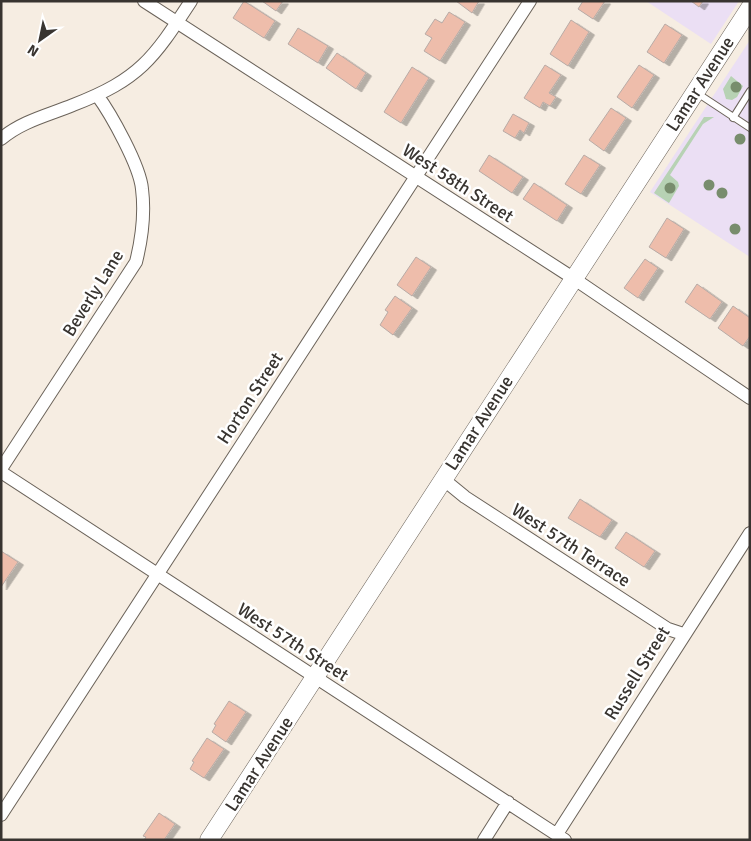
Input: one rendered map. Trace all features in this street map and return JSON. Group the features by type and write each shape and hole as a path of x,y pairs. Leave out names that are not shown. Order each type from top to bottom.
{"street":[{"name":"West 58th Street","path":"144,1 574,278 750,398"},
{"path":"1,139 24,124 97,95 128,79 140,70 166,40 191,1"},
{"name":"Horton Street","path":"1,815 530,1"},
{"name":"Lamar Avenue","path":"209,840 750,8"},
{"name":"Beverly Lane","path":"1,470 136,262 141,243 142,187 112,116 97,95"},
{"name":"West 57th Street","path":"1,470 158,575 561,837"},
{"name":"West 57th Terrace","path":"443,479 465,497 668,629 683,634"},
{"name":"Russell Street","path":"561,837 683,634 750,533"},
{"path":"484,840 508,802"}],"lane":[{"path":"733,118 750,91"},
{"path":"695,92 750,128"}],"shaded area":[{"path":"646,1 739,1 711,44"},
{"path":"750,40 750,257 650,192"}],"green space":[{"path":"731,76 743,86 737,97 732,100 726,99 723,89"},
{"path":"704,117 714,117 703,124 670,175 678,182 679,186 669,203 654,193"}],"building":[{"path":"244,1 275,21 264,38 233,18"},
{"path":"262,1 283,1 276,11"},
{"path":"456,1 479,1 472,13"},
{"path":"583,1 605,1 593,19 578,9"},
{"path":"691,1 703,1 699,7"},
{"path":"449,12 465,22 440,61 424,51 432,38 425,34 435,19 442,23"},
{"path":"571,20 589,32 568,66 550,54"},
{"path":"665,24 682,35 664,63 647,52"},
{"path":"298,28 328,46 318,63 288,44"},
{"path":"337,53 366,73 356,89 326,68"},
{"path":"545,65 561,75 549,93 556,97 550,106 543,102 540,108 524,98"},
{"path":"639,65 654,75 632,108 617,97"},
{"path":"412,67 429,78 401,123 384,112"},
{"path":"611,108 626,118 604,151 589,140"},
{"path":"513,114 529,123 524,133 520,130 515,138 503,131"},
{"path":"489,155 523,177 512,193 479,171"},
{"path":"584,155 600,165 581,194 565,184"},
{"path":"534,183 567,205 557,221 523,199"},
{"path":"667,218 684,229 666,258 649,247"},
{"path":"416,257 431,267 412,296 397,285"},
{"path":"645,259 658,268 638,298 624,288"},
{"path":"697,284 722,302 710,319 685,302"},
{"path":"395,296 412,308 393,335 380,325 388,312 385,310"},
{"path":"733,306 750,318 750,336 743,346 718,328"},
{"path":"580,499 612,520 600,537 568,518"},
{"path":"626,532 655,551 644,567 615,548"},
{"path":"1,551 18,562 1,587"},
{"path":"229,701 246,712 226,742 212,732 216,725 214,724"},
{"path":"207,738 224,749 204,778 190,769 194,762 192,761"},
{"path":"159,813 175,824 164,840 144,840 146,837 143,836"}]}
